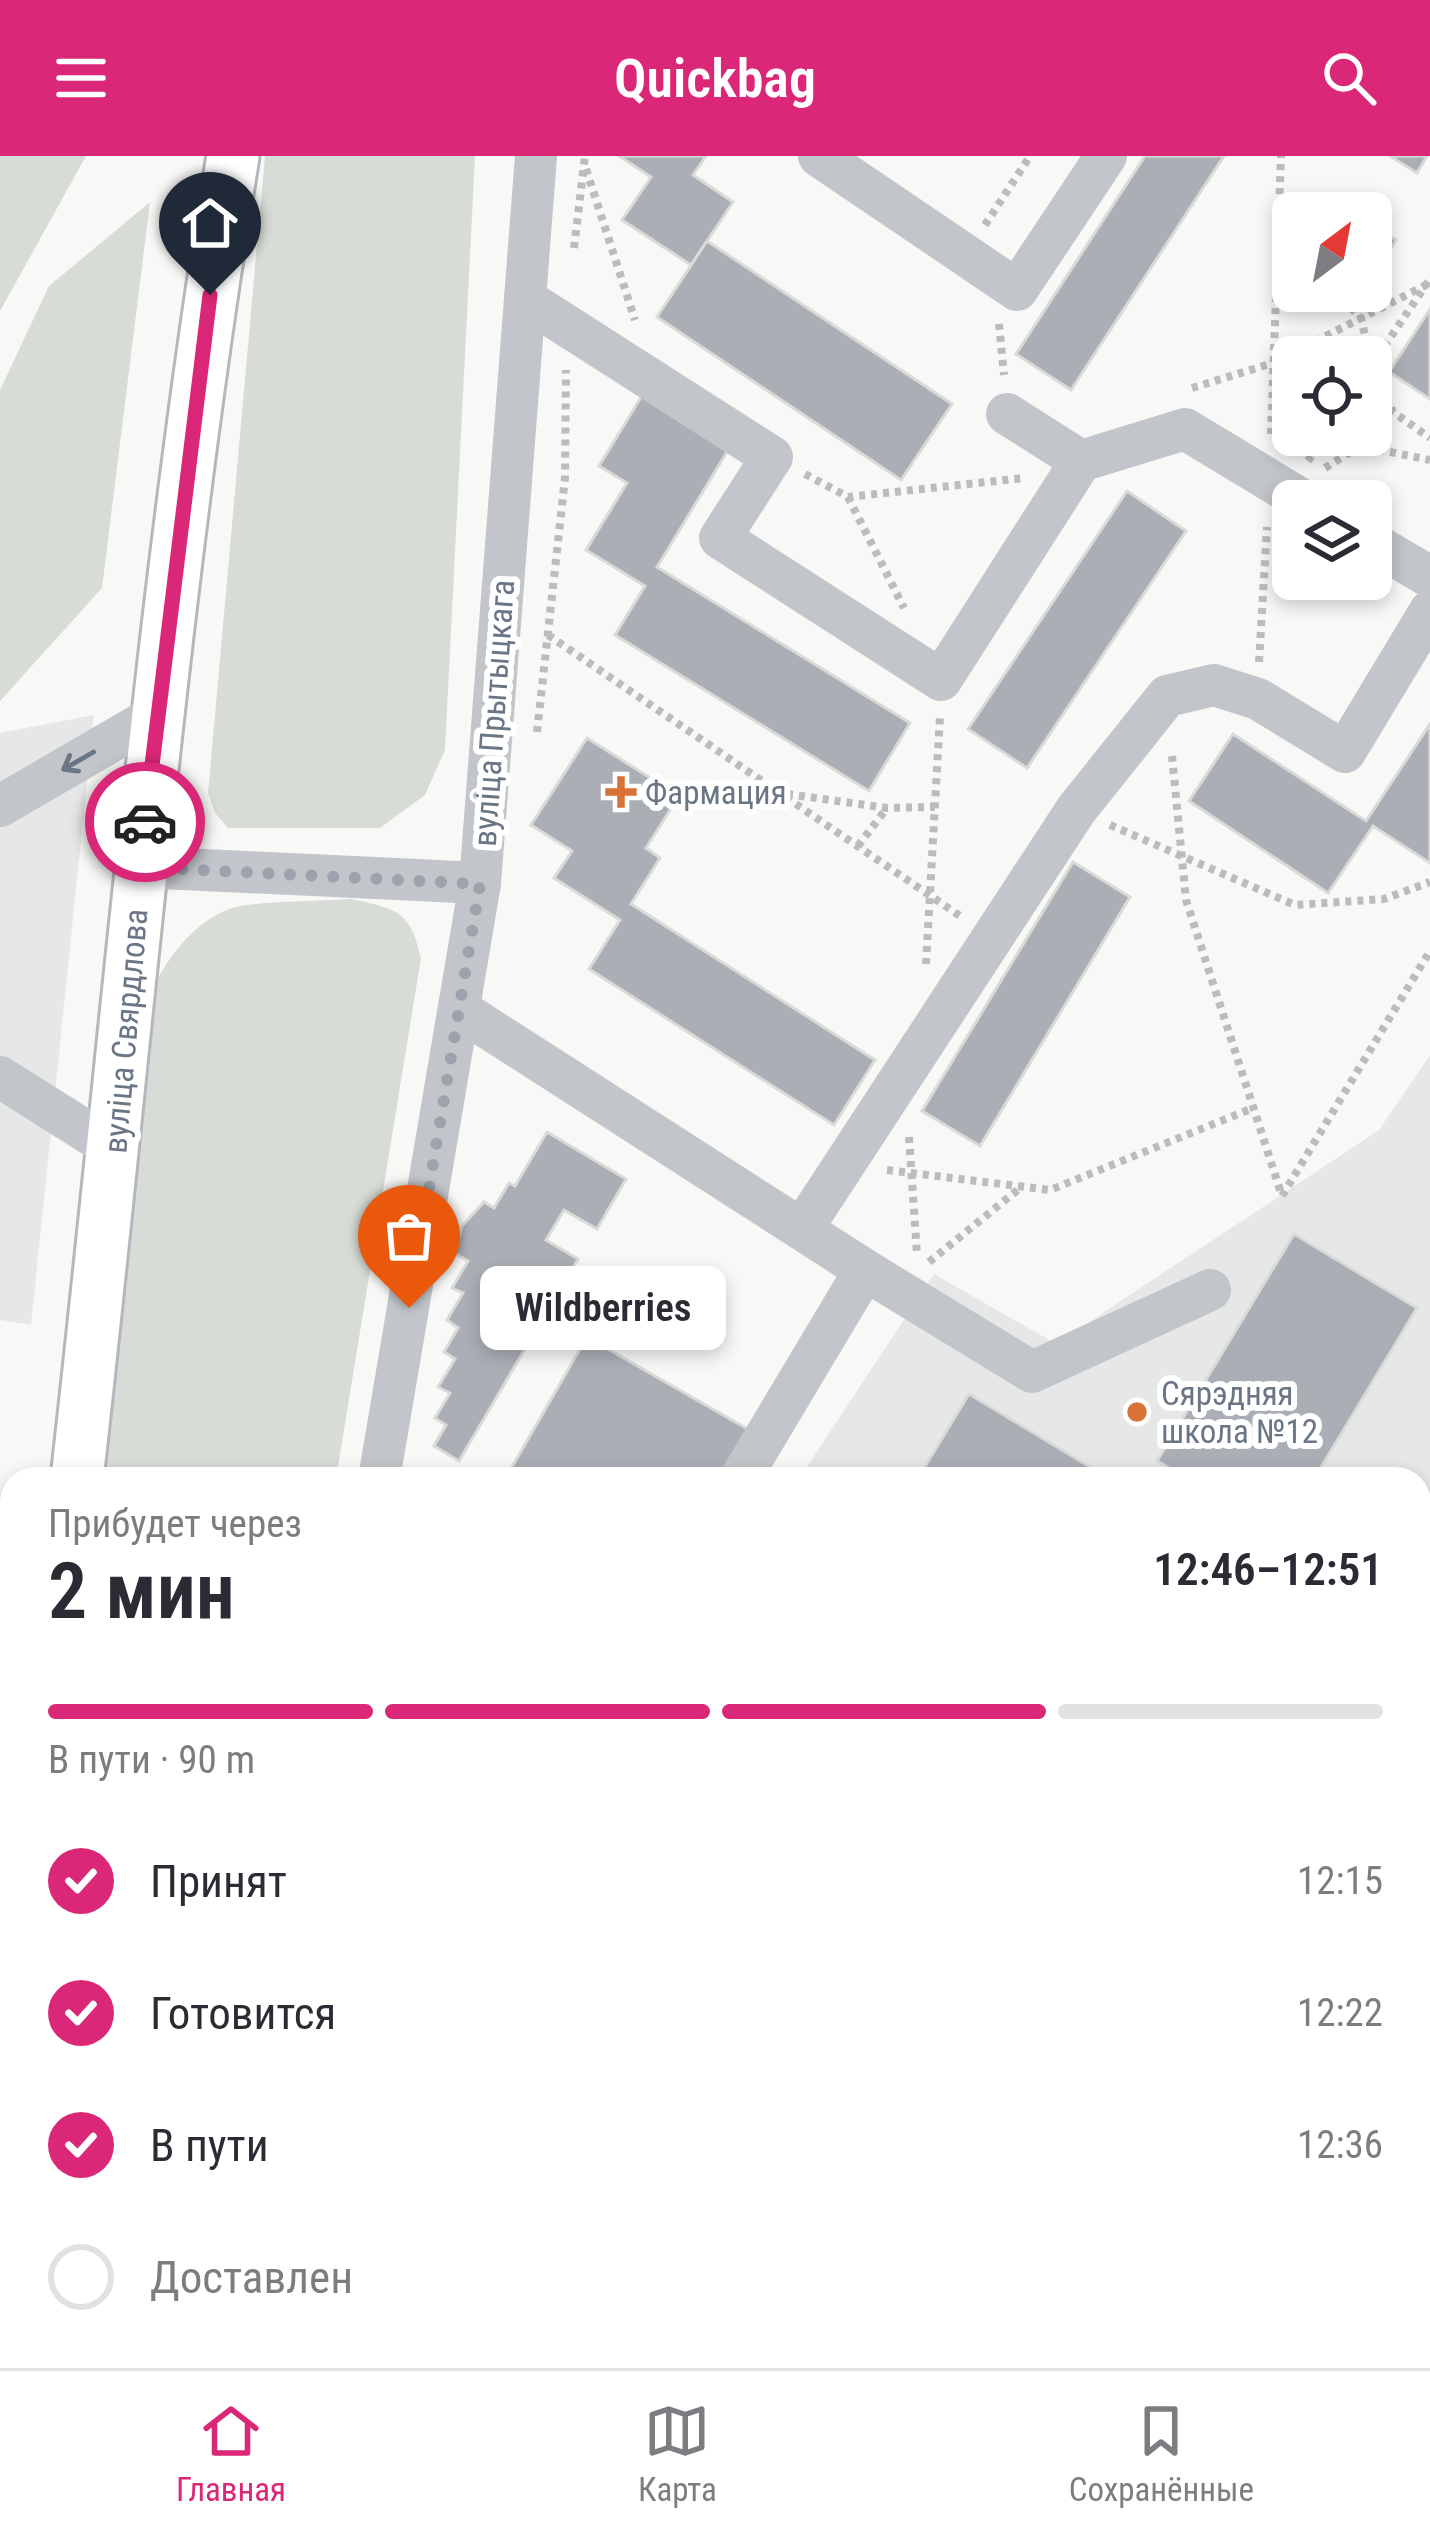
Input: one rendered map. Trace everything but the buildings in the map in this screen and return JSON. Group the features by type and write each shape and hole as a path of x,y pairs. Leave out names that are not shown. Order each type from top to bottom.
{"main road":[{"name":"вуліца Свярдлова","path":"78,1467 155,716 202,341 233,156"}],"street":[{"name":"вуліца Прытыцкага","path":"381,1467 480,884 536,156"},
{"path":"819,156 1017,290 1106,156"},
{"path":"525,299 772,457 720,538 941,680 1077,467 1185,429 1272,482"},
{"path":"1007,414 1077,467"},
{"path":"1392,554 1430,577"},
{"path":"802,1229 1076,809 1167,696 1214,686 1258,699 1345,752 1430,611"},
{"path":"0,806 155,716"},
{"path":"141,867 480,884"},
{"path":"460,1010 1032,1372 1210,1290"},
{"path":"0,1077 20,1096 114,1149"},
{"path":"747,1467 866,1270"}],"path":[{"path":"1007,414 980,265 1030,156"},
{"path":"1280,192 1281,156"},
{"path":"584,162 656,383"},
{"path":"1326,336 1428,282"},
{"path":"1390,336 1428,282"},
{"path":"1355,312 1365,336"},
{"path":"1185,391 1272,363"},
{"path":"1392,410 1430,438"},
{"path":"1305,480 1360,446 1430,460"},
{"path":"772,457 848,497 1077,467"},
{"path":"848,497 910,619"},
{"path":"1258,699 1272,599"},
{"path":"548,635 992,937"},
{"path":"921,1046 941,680"},
{"path":"1167,696 1186,900 1282,1196 1430,951"},
{"path":"779,792 887,808 935,807"},
{"path":"858,846 887,808"},
{"path":"1076,809 1294,904 1384,899 1430,882"},
{"path":"889,1154 879,1169 1050,1190 1253,1108"},
{"path":"898,1138 908,1124 918,1270 1022,1186"}],"shaded area":[{"path":"0,156 86,156 0,311"},
{"path":"265,156 475,156 445,750 425,795 380,828 228,828 215,813 208,793"},
{"path":"150,202 102,588 0,701 0,390 49,286"},
{"path":"94,715 31,1325 0,1320 0,733"},
{"path":"351,899 390,909 412,930 421,958 338,1467 98,1467 148,997 180,945 202,924 229,909"},
{"name":"Сярэдняя школа №12","path":"1430,1055 1430,1467 807,1467 934,1274 1056,1344 1379,1130"}],"way so far":[{"path":"145,822 141,867 480,884 409,1308"}],"place":[{"name":"Фармация","path":"621,792"},
{"name":"Wildberries","path":"409,1308"},
{"name":"Сярэдняя школа №12","path":"1137,1412"}],"route":[{"path":"145,822 210,295"}]}
